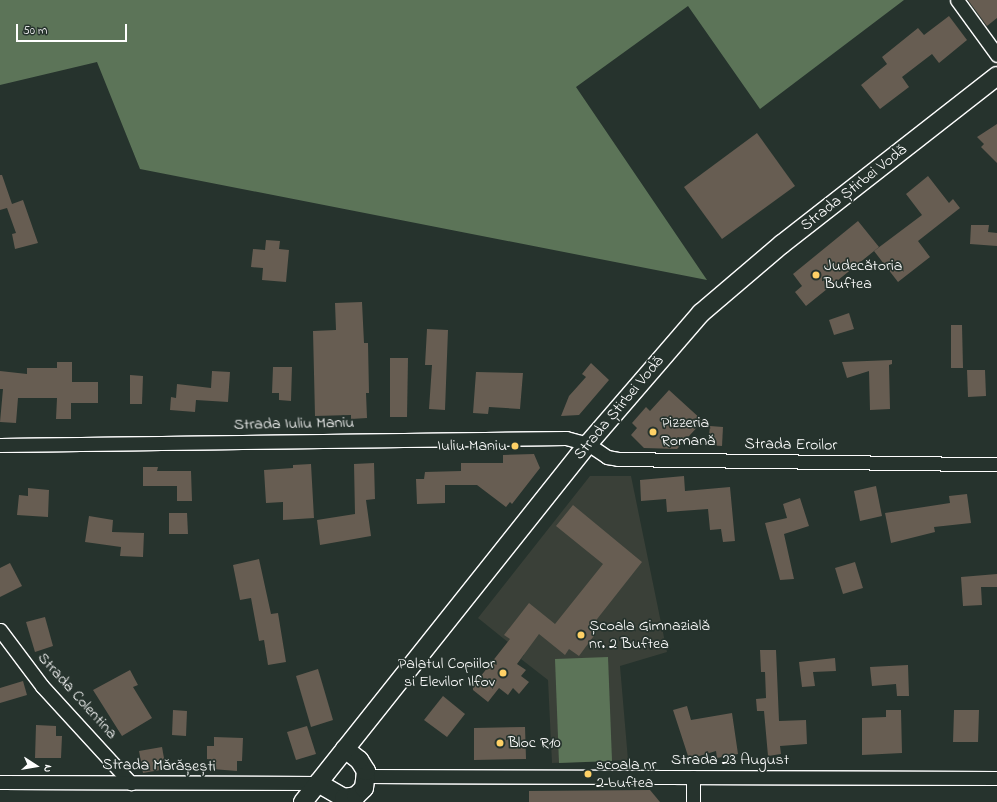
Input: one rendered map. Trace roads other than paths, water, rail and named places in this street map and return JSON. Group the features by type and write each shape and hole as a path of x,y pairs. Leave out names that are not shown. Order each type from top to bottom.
{"street":[{"path":"957,0 997,55"},
{"name":"Strada Știrbei Vodă","path":"303,802 588,444 670,348 731,286 997,76"},
{"name":"Strada Iuliu Maniu","path":"0,446 566,438 588,444"},
{"name":"Strada Eroilor","path":"588,444 597,452 618,459 997,464"},
{"name":"Strada Colentina","path":"0,630 42,686 132,783"},
{"path":"318,783 344,798 358,799 364,788 367,776 363,765 345,749"},
{"name":"Strada 23 August","path":"367,776 997,778"},
{"path":"693,777 693,802"},
{"name":"Strada Mărășești","path":"0,782 318,783"}],"place":[{"name":"Judecătoria Buftea","path":"816,275"},
{"name":"Pizzeria Romană","path":"653,432"},
{"name":"Iuliu Maniu","path":"515,446"},
{"name":"Școala Gimnazială nr. 2 Buftea","path":"581,635"},
{"name":"Palatul Copiilor si Elevilor Ilfov","path":"503,673"},
{"name":"Bloc R10","path":"500,743"},
{"name":"scoala nr 2 buftea","path":"588,774"}]}
